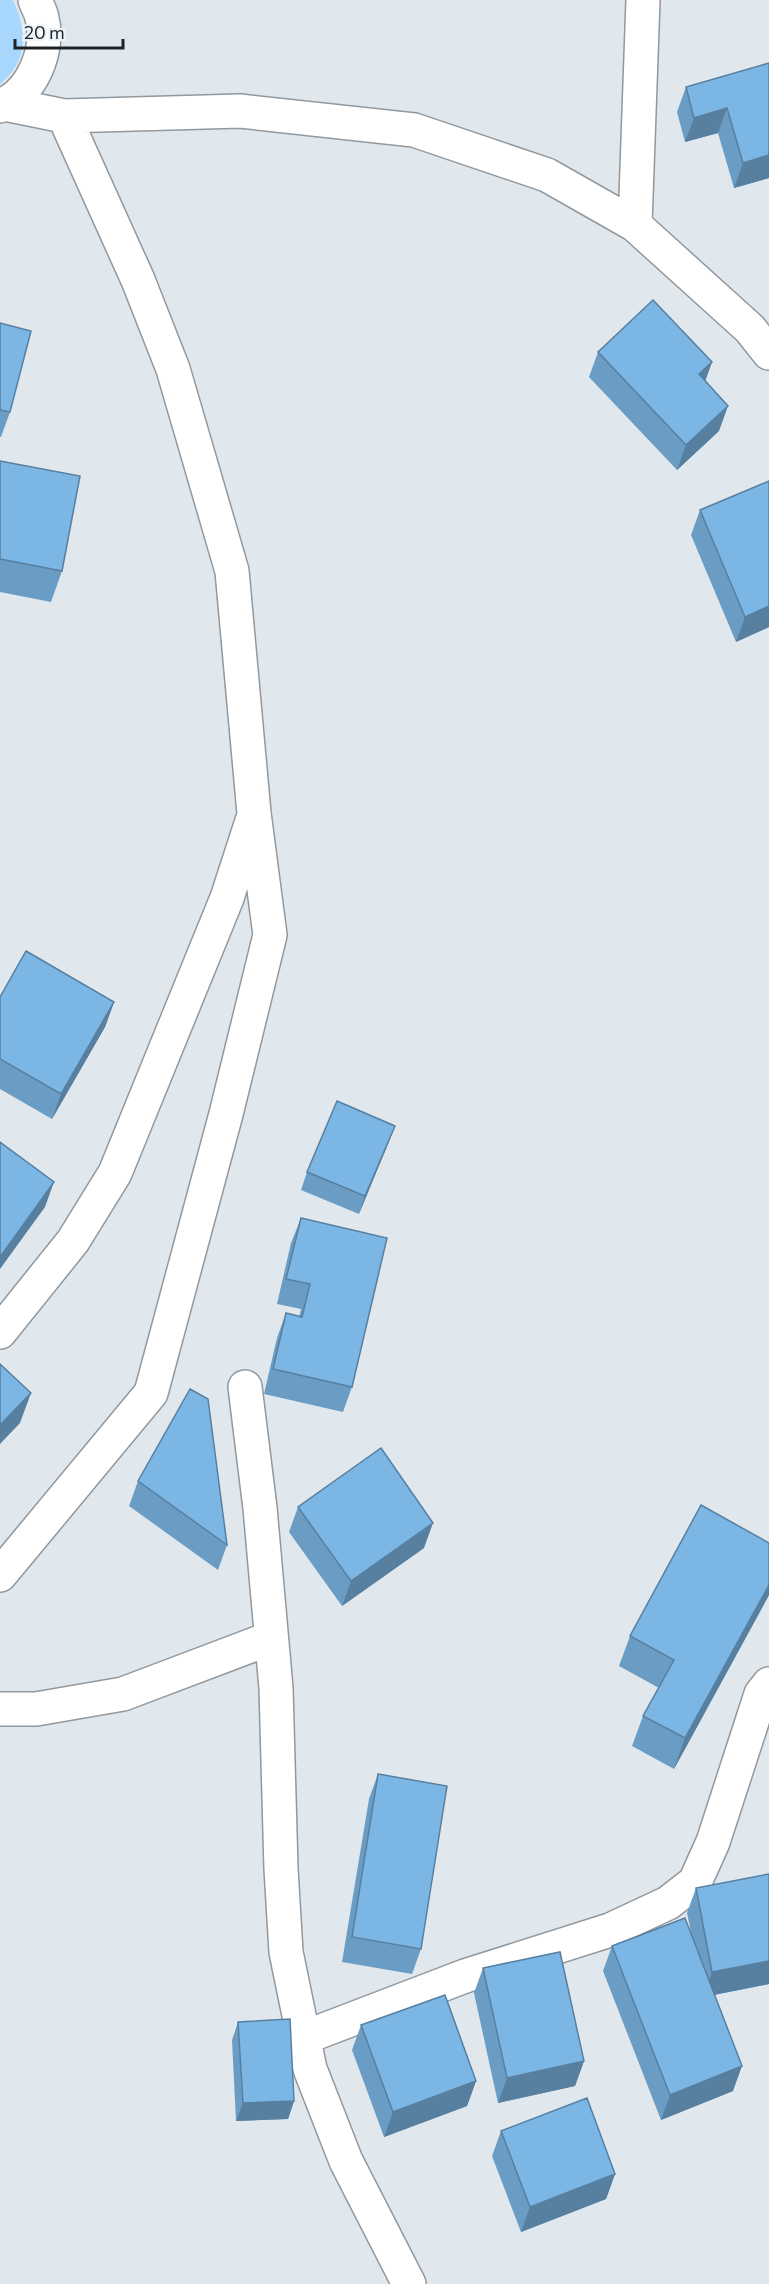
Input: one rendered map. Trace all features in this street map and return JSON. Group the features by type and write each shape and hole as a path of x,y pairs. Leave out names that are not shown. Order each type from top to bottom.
{"street":[{"path":"3,105 24,88 38,67 44,43 42,18 35,0"},
{"path":"635,225 643,0"},
{"path":"3,105 64,116 240,111 414,130 547,176 635,225 750,329 769,353"},
{"path":"0,1575 151,1393 226,1114 270,935 254,813 232,571 173,369 138,280 64,116"},
{"path":"0,1332 73,1241 115,1173 227,898 254,813"},
{"path":"245,1387 260,1508 276,1699 286,1952 310,2068 346,2160 409,2284"},
{"path":"0,1709 36,1709 123,1694 271,1638"},
{"path":"303,2038 465,1976 610,1930 668,1903 695,1882 713,1842 761,1694 769,1683"}],"shaded area":[{"path":"0,0 14,2 23,36 16,66 0,84"}],"building":[{"path":"769,63 769,155 743,163 727,108 694,118 686,87"},
{"path":"653,300 712,362 699,374 728,406 686,445 598,352"},
{"path":"0,323 31,331 10,412 0,410"},
{"path":"0,461 80,476 62,571 0,559"},
{"path":"769,481 769,606 745,617 700,510"},
{"path":"26,951 114,1002 61,1094 0,1059 0,997"},
{"path":"337,1101 395,1126 365,1196 307,1172"},
{"path":"0,1142 54,1182 0,1257"},
{"path":"301,1218 387,1238 352,1387 273,1369 286,1313 302,1317 310,1284 286,1279"},
{"path":"0,1364 31,1393 0,1425"},
{"path":"190,1389 208,1399 227,1545 138,1481"},
{"path":"381,1448 433,1523 351,1581 298,1507"},
{"path":"701,1505 769,1543 769,1585 685,1738 643,1716 674,1660 630,1636"},
{"path":"378,1774 447,1786 421,1949 352,1937"},
{"path":"769,1874 769,1961 712,1972 696,1888"},
{"path":"685,1918 742,2066 670,2095 612,1946"},
{"path":"560,1952 584,2061 507,2078 483,1968"},
{"path":"445,1995 476,2081 393,2112 361,2025"},
{"path":"290,2019 294,2101 243,2103 238,2022"},
{"path":"587,2098 615,2174 530,2207 501,2131"}]}
